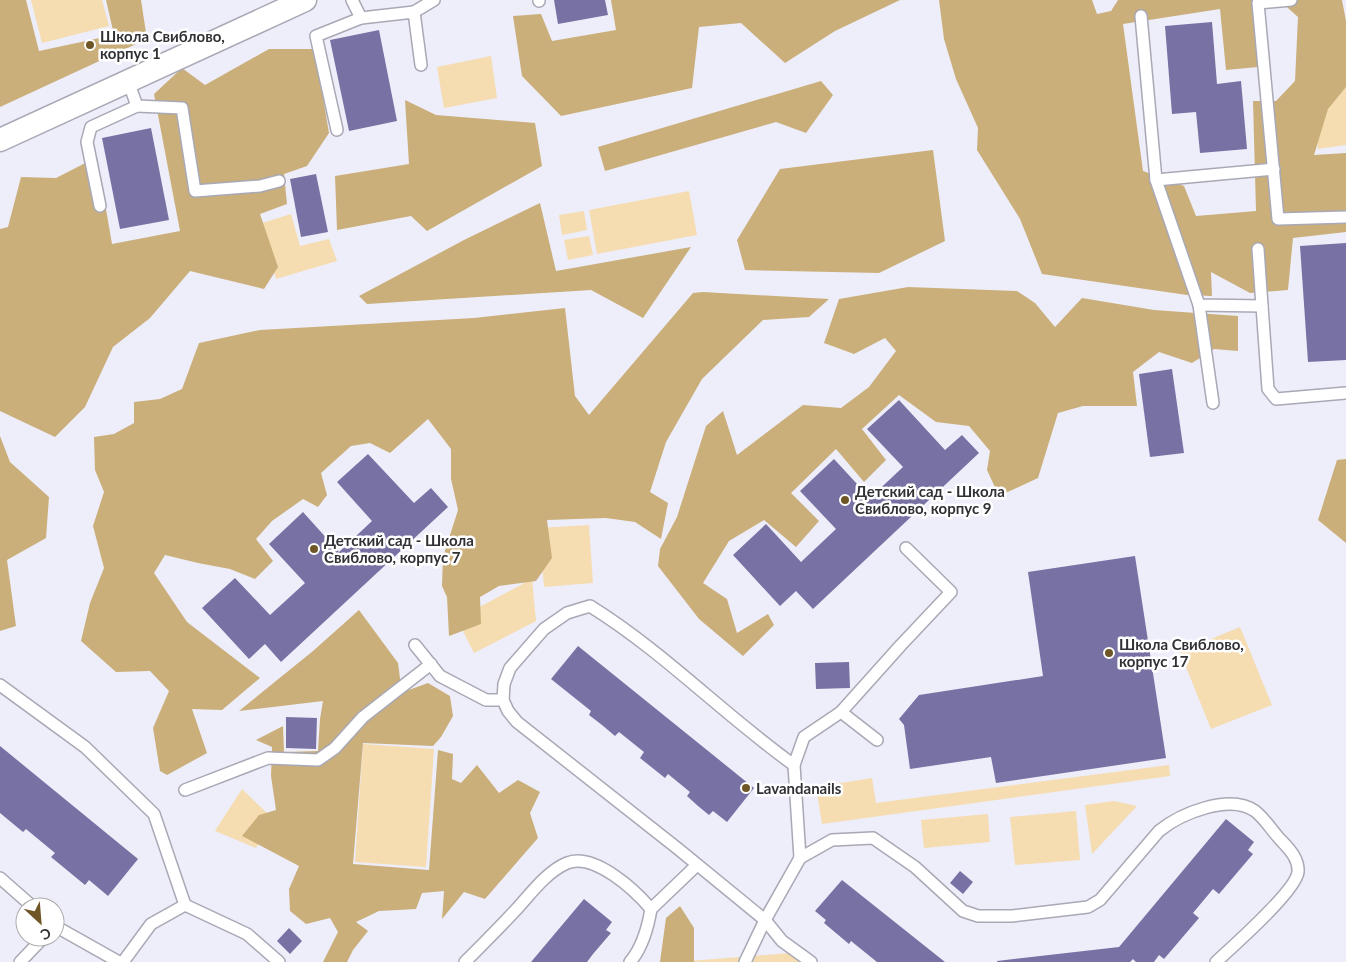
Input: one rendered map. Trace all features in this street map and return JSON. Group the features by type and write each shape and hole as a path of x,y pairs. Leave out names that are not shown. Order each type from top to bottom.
{"street":[{"path":"0,140 305,0"}],"lane":[{"path":"352,0 362,18"},
{"path":"337,130 316,36 362,18 414,12 434,0"},
{"path":"1291,0 1258,3 1278,219 1346,217"},
{"path":"414,12 421,65"},
{"path":"1141,16 1156,180 1199,305 1213,403"},
{"path":"128,81 137,106"},
{"path":"100,206 87,142 91,127 137,106 182,108 195,191 260,186 279,181"},
{"path":"1156,180 1274,169"},
{"path":"1258,249 1268,389 1276,399 1346,393"},
{"path":"1199,305 1262,306"},
{"path":"800,858 794,765 804,737 841,712 951,592 906,548"},
{"path":"794,765 775,752 620,625 590,606 567,613 544,629 510,668 504,684 503,700 516,722 765,920 782,941 811,962"},
{"path":"415,645 440,676 486,700 503,700"},
{"path":"185,790 268,758 318,760 335,748 363,717 430,664"},
{"path":"0,685 85,747 154,814 185,905 247,934 279,962"},
{"path":"841,712 877,740"},
{"path":"745,962 765,920 800,858 832,840 873,838 915,867 963,911 978,916 1012,916 1088,907 1100,900 1168,823 1200,809 1221,804 1240,806 1254,811 1296,858 1298,874 1288,891 1261,920 1216,962"},
{"path":"465,962 545,878 568,863 580,861 600,866 638,894 650,909"},
{"path":"630,962 635,956 648,923 650,909 697,865"},
{"path":"0,878 22,897"},
{"path":"123,962 150,924 185,905"},
{"path":"65,932 119,962"},
{"path":"20,962 34,947"}],"shaded area":[{"path":"0,0 26,0 39,51 114,35 106,0 141,0 147,39 0,107"},
{"path":"31,0 102,0 109,26 42,43"},
{"path":"611,0 900,0 835,31 785,63 741,23 699,27 692,88 561,116 522,76 513,16 541,14 552,41 616,30"},
{"path":"939,0 1092,0 1097,14 1111,11 1118,0 1252,0 1258,67 1226,70 1220,9 1123,24 1143,171 1184,186 1196,216 1256,211 1253,101 1276,101 1295,81 1298,17 1279,0 1342,0 1346,21 1346,87 1328,109 1314,155 1346,153 1346,232 1293,238 1288,290 1250,293 1211,272 1212,296 1187,295 1042,274 1020,219 977,150 978,128 956,79 944,39"},
{"path":"269,49 315,49 329,133 307,166 284,174 287,204 260,214 278,267 264,289 190,271 150,318 113,347 85,407 55,437 0,411 0,229 8,227 21,177 56,178 97,157 112,244 180,231 154,94 182,68 205,85"},
{"path":"491,56 497,98 444,108 437,67"},
{"path":"821,81 833,95 806,133 776,122 605,171 598,147"},
{"path":"1346,88 1346,145 1318,149 1311,93"},
{"path":"405,100 436,115 535,123 542,166 427,231 411,216 337,230 335,176 409,164"},
{"path":"933,150 945,241 879,273 745,270 737,240 780,169"},
{"path":"689,191 697,235 597,254 589,210"},
{"path":"540,203 556,271 691,247 643,318 591,290 367,304 359,296 464,240"},
{"path":"584,211 587,230 562,235 559,215"},
{"path":"291,214 300,246 329,239 337,261 276,279 259,224"},
{"path":"589,236 593,255 568,260 564,240"},
{"path":"908,287 1017,291 1035,303 1055,327 1082,298 1154,310 1238,316 1238,351 1214,349 1192,363 1159,352 1133,372 1137,406 1083,406 1058,413 1038,478 999,496 987,470 990,451 969,426 936,422 899,395 862,429 886,460 864,482 836,449 791,493 819,521 796,547 764,520 729,541 703,583 727,599 737,633 768,614 774,625 743,656 699,619 658,566 660,549 677,517 706,426 723,411 737,455 803,405 841,408 869,387 896,351 885,338 854,354 824,343 839,299"},
{"path":"693,293 829,299 809,317 763,320 702,379 666,442 650,492 668,503 661,539 635,522 606,518 547,520 552,558 536,581 499,586 480,597 481,624 449,636 447,597 442,586 443,557 458,510 451,479 451,449 428,419 390,453 370,443 351,446 321,473 327,495 318,507 303,499 272,521 256,539 273,561 255,579 230,569 165,555 154,573 187,622 260,678 222,710 192,709 207,753 167,775 160,771 153,728 169,691 150,671 116,672 81,641 90,603 104,568 93,526 104,492 95,470 94,437 114,434 134,423 134,402 160,399 182,389 199,343 260,330 474,318 565,308 575,396 589,415"},
{"path":"0,436 10,462 49,497 46,538 7,560 16,626 0,631"},
{"path":"1346,459 1346,543 1318,520 1337,460"},
{"path":"589,525 593,583 544,587 539,528"},
{"path":"532,579 536,621 474,653 457,619"},
{"path":"359,610 398,663 401,686 406,691 428,683 450,696 453,716 441,737 433,746 363,743 353,864 429,870 438,750 453,754 452,779 461,783 477,765 499,793 518,780 540,792 530,813 538,838 485,899 464,892 442,919 444,891 422,893 416,909 379,911 356,922 368,931 353,950 347,962 323,962 338,932 330,918 306,924 290,911 289,889 299,866 242,836 259,815 276,810 271,776 272,747 256,740 283,726 284,752 318,751 323,701 239,711 313,651"},
{"path":"1240,627 1272,705 1211,729 1180,652"},
{"path":"363,744 434,749 426,867 355,862"},
{"path":"1169,765 1170,776 822,824 816,787 872,778 876,803"},
{"path":"242,789 273,819 256,848 215,831"},
{"path":"1114,801 1137,806 1092,854 1085,805"},
{"path":"1076,811 1080,860 1015,865 1010,817"},
{"path":"988,814 990,842 924,848 921,820"},
{"path":"680,906 694,928 694,962 660,962 666,918"},
{"path":"790,953 800,962 677,962"}],"building":[{"path":"554,0 605,0 608,15 558,24"},
{"path":"1212,22 1217,84 1241,81 1247,149 1200,153 1196,112 1172,114 1165,26"},
{"path":"379,30 397,121 349,131 330,40"},
{"path":"151,128 169,220 120,229 102,138"},
{"path":"316,174 328,232 301,237 290,179"},
{"path":"1346,243 1346,360 1308,362 1300,246"},
{"path":"1172,369 1184,453 1150,457 1139,374"},
{"path":"899,400 945,450 962,435 979,453 813,609 796,591 780,606 733,555 766,524 801,562 836,529 800,491 834,459 870,498 903,467 867,429"},
{"path":"368,454 414,503 431,488 448,507 281,662 265,644 249,659 202,608 235,578 270,615 305,583 269,544 303,512 339,552 372,521 337,482"},
{"path":"1135,556 1166,758 996,783 991,757 910,769 904,725 899,719 919,695 1043,676 1028,572"},
{"path":"578,646 754,788 727,822 713,811 709,815 687,796 690,792 668,774 665,778 640,758 644,752 619,732 615,736 589,715 591,711 551,679"},
{"path":"849,662 850,688 816,689 815,663"},
{"path":"286,717 317,718 316,749 286,748"},
{"path":"0,746 138,859 108,896 89,880 85,885 51,857 55,853 26,829 23,832 0,813"},
{"path":"1226,819 1254,842 1248,850 1253,854 1219,894 1213,889 1193,913 1199,918 1164,959 1159,955 1154,962 1136,962 1133,959 1130,962 997,962 1119,947"},
{"path":"960,871 973,882 963,894 950,883"},
{"path":"842,880 945,962 877,962 851,941 849,944 824,923 826,920 815,911"},
{"path":"584,899 612,922 606,930 611,933 587,962 531,962"},
{"path":"289,928 302,941 290,954 277,941"}],"place":[{"name":"Школа Свиблово, корпус 1","path":"90,45"},
{"name":"Детский сад - Школа Свиблово, корпус 9","path":"845,500"},
{"name":"Детский сад - Школа Свиблово, корпус 7","path":"314,549"},
{"name":"Школа Свиблово, корпус 17","path":"1109,653"},
{"name":"Lavandanails","path":"746,788"}]}
